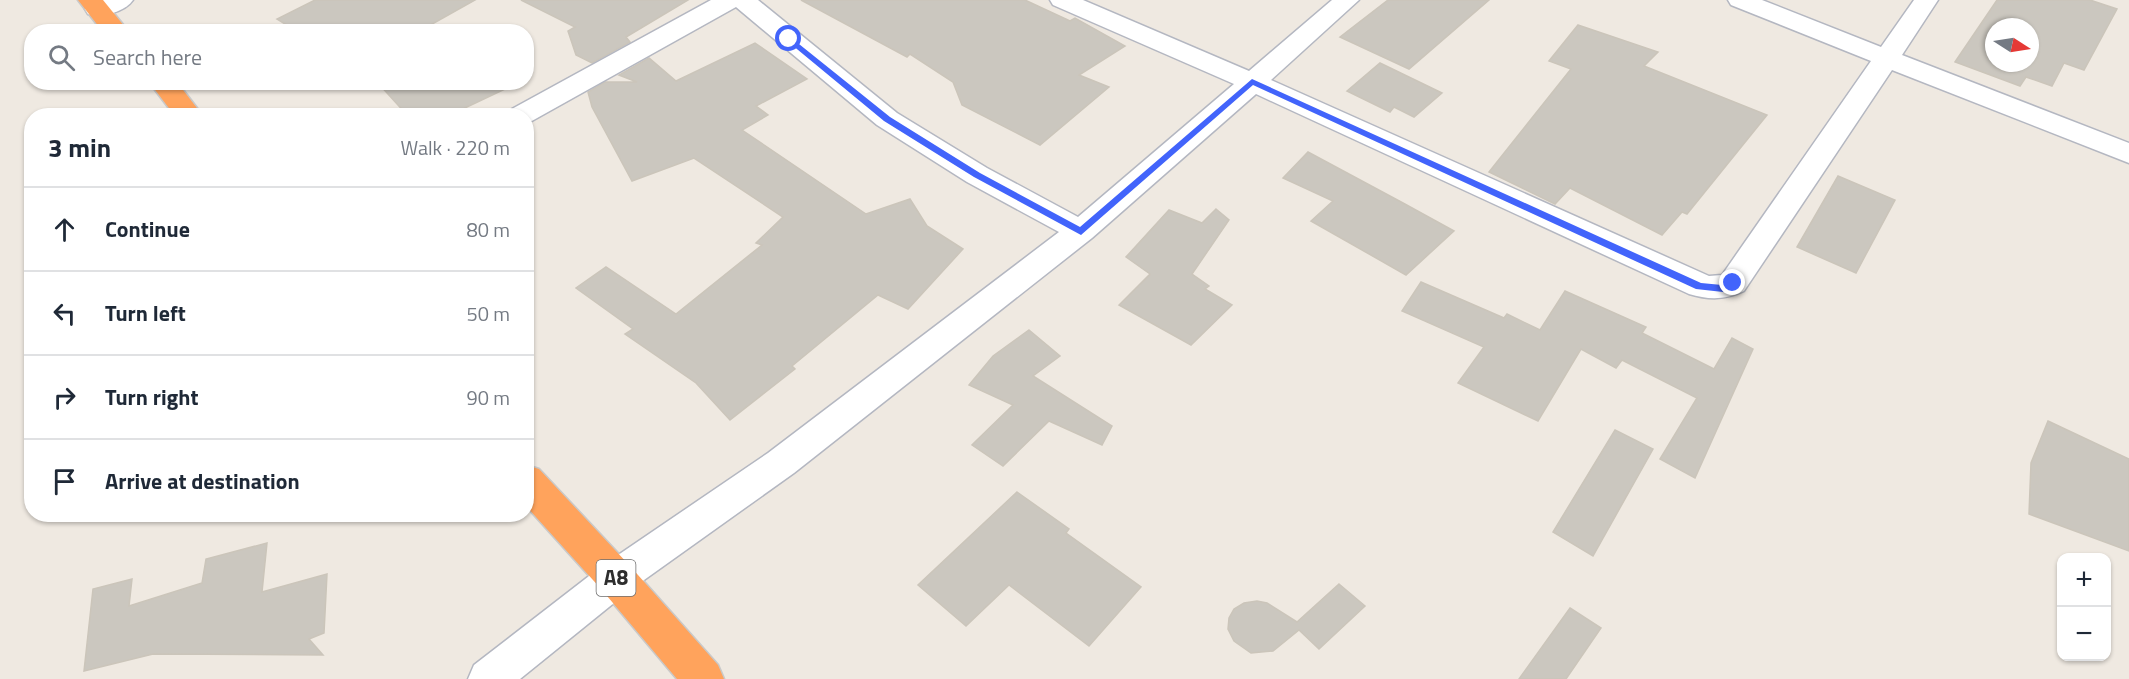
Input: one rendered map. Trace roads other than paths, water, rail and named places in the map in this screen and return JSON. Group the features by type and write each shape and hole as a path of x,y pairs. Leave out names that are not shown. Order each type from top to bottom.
{"highway":[{"path":"94,4 110,24"},
{"path":"169,90 183,108"},
{"name":"A8","path":"534,489 616,578 703,679"}],"street":[{"path":"94,4 121,0"},
{"path":"534,108 730,0"},
{"path":"743,0 887,119 977,175 1081,231"},
{"path":"1062,0 1252,82 1700,286 1723,288 1733,283 1926,0"},
{"path":"489,679 616,578 781,463 1081,231 1347,0"},
{"path":"1740,0 1884,59 2129,154"}]}
